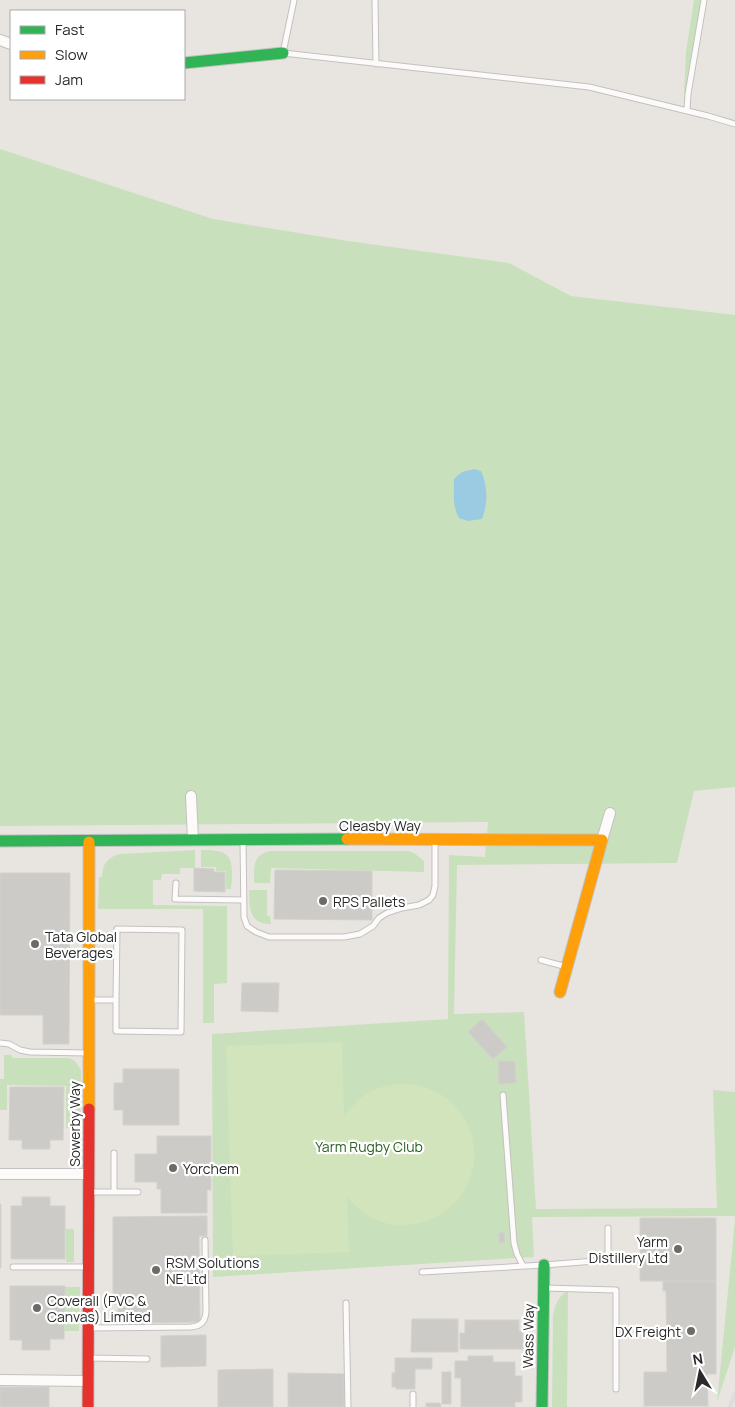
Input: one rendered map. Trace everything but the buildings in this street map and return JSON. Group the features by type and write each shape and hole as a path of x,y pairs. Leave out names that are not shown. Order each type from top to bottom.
{"street":[{"path":"185,63 283,53"},
{"path":"192,796 193,840"},
{"path":"560,992 610,813"},
{"name":"Cleasby Way","path":"0,841 602,840"},
{"name":"Sowerby Way","path":"88,1407 89,842"},
{"path":"0,1174 89,1174"},
{"name":"Wass Way","path":"542,1407 544,1265"},
{"path":"0,1380 88,1381"}],"lane":[{"path":"294,0 283,53 589,87 686,110 735,124"},
{"path":"375,0 376,64"},
{"path":"686,110 704,0"},
{"path":"244,840 244,916 247,926 256,932 269,936 344,937 360,934 373,926 387,912 419,905 429,900 433,895 436,840"},
{"path":"176,883 176,899 244,900"},
{"path":"117,929 182,930 180,1032 116,1031 116,1000 117,929"},
{"path":"541,960 567,967"},
{"path":"89,1000 116,1000"},
{"path":"0,1043 9,1044 25,1052 89,1053"},
{"path":"503,1095 514,1243 523,1266"},
{"path":"114,1153 114,1192"},
{"path":"89,1192 138,1192"},
{"path":"422,1272 608,1260 608,1228"},
{"path":"88,1328 190,1327 202,1323 206,1312 205,1240"},
{"path":"13,1267 88,1267"},
{"path":"544,1288 616,1290 616,1389"},
{"path":"346,1302 348,1407"},
{"path":"88,1358 147,1359"},
{"path":"413,1394 413,1407"}],"green space":[{"path":"694,0 702,0 686,93 684,93 686,52"},
{"name":"Yarm Rugby Club","path":"0,149 213,219 348,241 509,263 571,296 735,315 735,787 694,791 677,863 457,865 454,1014 524,1012 536,1209 717,1208 713,1090 735,1092 735,1216 532,1217 534,1257 213,1277 212,1034 448,1019 449,855 485,857 488,822 0,826"},
{"path":"195,850 195,868 180,868 180,874 162,874 161,880 153,880 153,905 227,906 227,983 214,984 214,1023 203,1023 203,909 98,909 99,877 102,877 106,862 112,857 120,854"},
{"path":"201,850 226,854 232,869 231,889 226,889 226,871 216,871 216,867 201,867"},
{"path":"271,851 409,851 424,861 424,872 271,868 270,883 254,883 254,867 257,858"},
{"path":"249,890 267,890 267,916 270,916 271,924 263,923 254,918 250,908"},
{"name":"Yarm Rugby Club","path":"342,1042 344,1115 371,1091 396,1084 415,1085 433,1090 461,1112 470,1128 474,1147 473,1167 465,1189 447,1210 437,1216 422,1223 403,1225 388,1224 375,1219 362,1211 347,1197 349,1252 233,1256 226,1046"},
{"path":"4,1055 11,1055 13,1058 69,1058 75,1061 81,1070 80,1129 66,1128 66,1086 7,1085 7,1110 0,1110 0,1079 4,1079"},
{"path":"735,1220 735,1347 717,1402"},
{"path":"66,1229 74,1229 74,1262 66,1262"},
{"path":"65,1287 80,1287 79,1331 65,1331"},
{"path":"565,1292 568,1292 567,1407 552,1407 553,1316 560,1297"}],"water":[{"path":"474,469 481,471 486,489 486,501 482,519 468,521 459,518 455,509 454,479 462,472"}],"railway":[{"path":"730,1407 735,1393"}],"traffic: fast":[{"path":"185,63 283,53"},
{"path":"0,841 347,839"},
{"path":"542,1407 544,1265"}],"traffic: slow":[{"path":"347,839 602,840 560,992"},
{"path":"89,842 89,1109"}],"traffic: jam":[{"path":"88,1407 89,1109"}],"place":[{"name":"RPS Pallets","path":"323,901"},
{"name":"Tata Global Beverages","path":"35,944"},
{"name":"Yorchem","path":"173,1168"},
{"name":"Yarm Distillery Ltd","path":"678,1249"},
{"name":"RSM Solutions NE Ltd","path":"156,1270"},
{"name":"Coverall (PVC & Canvas) Limited","path":"37,1308"},
{"name":"DX Freight","path":"691,1331"}]}
